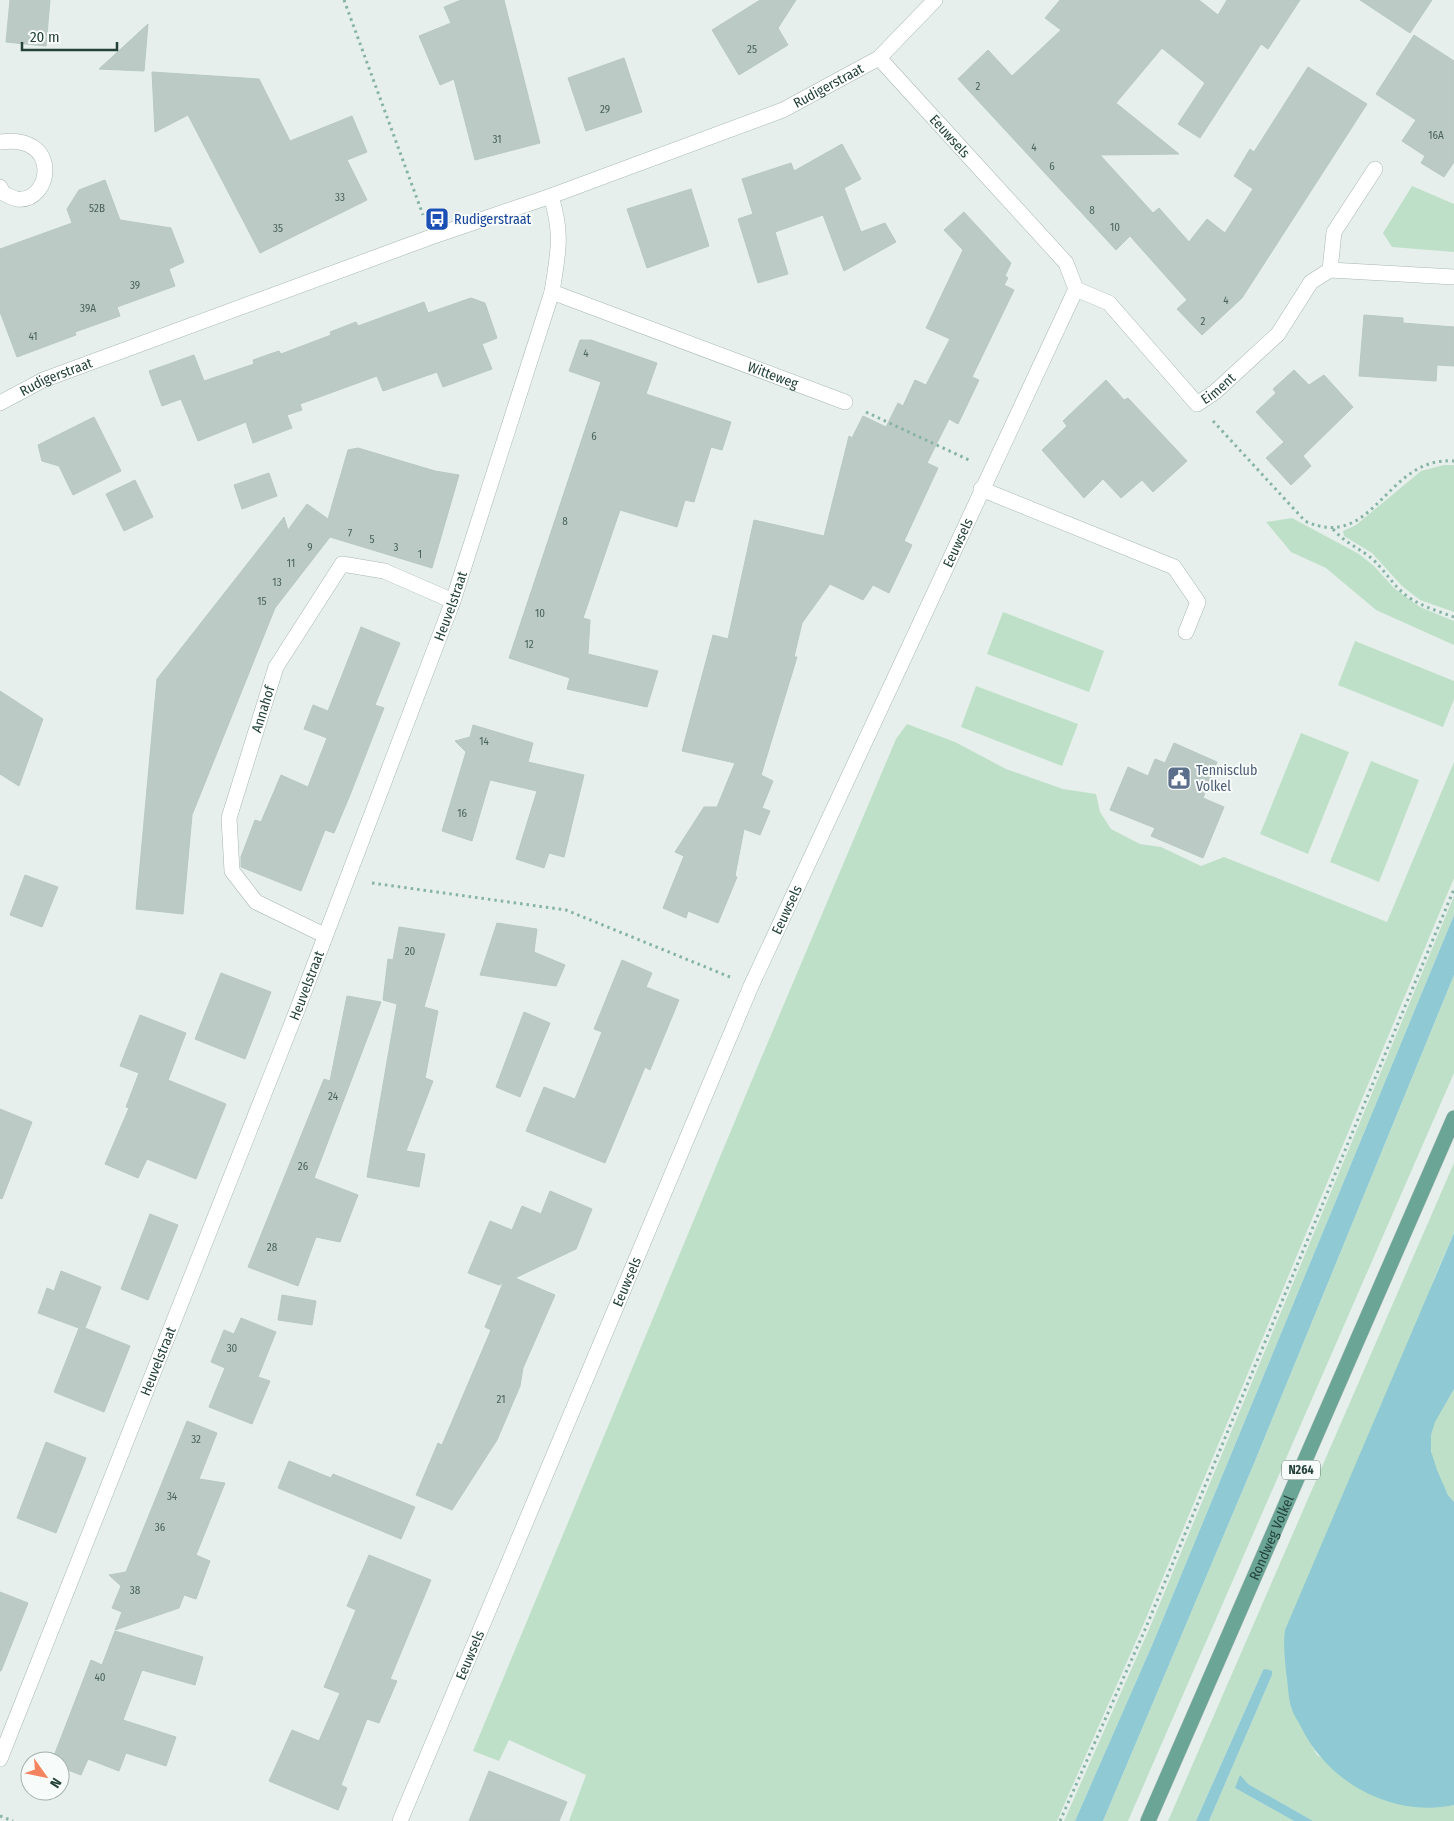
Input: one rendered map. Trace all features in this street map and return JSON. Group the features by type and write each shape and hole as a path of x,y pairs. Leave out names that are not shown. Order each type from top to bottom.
{"main road":[{"name":"Rondweg Volkel","path":"1148,1821 1454,1118"}],"street":[{"name":"Rudigerstraat","path":"0,403 43,380 783,110 879,58 935,0"},
{"name":"Eeuwsels","path":"400,1821 751,986 981,489 1076,289 1066,263 879,58"},
{"path":"0,142 17,140 34,146 44,161 46,170 40,188 33,195 16,199 3,192 0,187"},
{"path":"1375,169 1334,232 1330,270 1454,277"},
{"name":"Heuvelstraat","path":"0,1759 296,1013 324,934 349,880 453,601 552,292 560,243 558,219 551,196"},
{"name":"Eiment","path":"1076,289 1109,304 1197,404 1215,392 1278,334 1311,282 1330,270"},
{"name":"Witteweg","path":"552,292 845,402"},
{"path":"981,489 1174,567 1198,602 1186,632"},
{"name":"Annahof","path":"324,934 256,902 232,871 229,818 276,668 342,564 384,572 453,601"}],"path":[{"path":"344,0 431,237"},
{"path":"845,402 990,470"},
{"path":"1197,404 1305,521 1318,527 1332,529 1346,527 1359,520 1423,465 1454,461"},
{"path":"1332,529 1342,539 1370,557 1389,575 1399,589 1422,605 1454,617"},
{"path":"349,880 566,910 751,986"},
{"path":"1060,1821 1147,1625 1454,889"},
{"path":"0,1816 13,1821"}],"green space":[{"path":"1412,186 1454,204 1454,252 1392,247 1383,233"},
{"path":"1444,465 1454,465 1454,612 1420,600 1402,586 1372,553 1344,536 1343,531 1356,525 1421,471"},
{"path":"1292,518 1359,554 1374,566 1394,588 1420,607 1454,621 1454,645 1376,610 1326,568 1291,552 1266,522"},
{"path":"1003,612 1104,651 1089,692 987,654"},
{"path":"1355,641 1454,681 1454,699 1443,727 1338,685"},
{"path":"976,686 1078,724 1062,766 961,727"},
{"path":"907,724 955,742 1006,769 1063,789 1096,794 1100,812 1111,829 1140,844 1161,847 1201,866 1224,857 1387,922 1454,762 1454,878 1144,1623 1057,1821 569,1821 586,1775 509,1740 499,1761 473,1751 896,739"},
{"path":"1301,733 1349,752 1308,854 1260,834"},
{"path":"1371,761 1419,780 1379,882 1330,862"},
{"path":"1454,896 1454,915 1153,1643 1075,1821 1064,1821 1150,1627"},
{"path":"1454,975 1454,1073 1128,1821 1103,1821 1255,1461"},
{"path":"1454,1163 1454,1233 1434,1279 1291,1708 1317,1755 1386,1801 1409,1806 1441,1807 1454,1805 1454,1821 1313,1821 1248,1784 1235,1788 1294,1821 1209,1821 1272,1675 1272,1671 1263,1670 1196,1821 1168,1821"},
{"path":"1454,1389 1454,1502 1443,1485 1434,1464 1431,1433 1438,1414"}],"water":[{"path":"1454,915 1454,975 1255,1461 1103,1821 1075,1821 1153,1643"},
{"path":"1454,1233 1454,1389 1435,1422 1431,1435 1431,1451 1448,1495 1454,1502 1454,1805 1431,1808 1408,1806 1386,1801 1365,1792 1345,1780 1328,1765 1313,1747 1292,1710 1289,1698 1284,1641 1285,1630"},
{"path":"1263,1670 1272,1671 1272,1675 1209,1821 1196,1821"},
{"path":"1240,1775 1248,1784 1313,1821 1294,1821 1235,1788"}],"building":[{"path":"10,0 50,0 46,46 6,42"},
{"path":"461,0 504,0 540,143 475,160 454,79 440,85 419,36 451,23 444,7"},
{"path":"760,0 796,0 778,28 788,45 739,75 712,30"},
{"path":"1060,0 1199,0 1218,15 1227,0 1300,0 1268,49 1261,44 1200,138 1178,124 1205,83 1162,48 1116,103 1179,154 1100,155 1153,213 1159,208 1189,242 1207,219 1225,233 1253,189 1234,176 1250,149 1254,152 1308,67 1367,104 1242,298 1202,335 1177,309 1187,300 1130,236 1116,250 958,79 988,50 1012,76 1061,30 1045,18"},
{"path":"1360,0 1432,0 1410,33"},
{"path":"148,24 144,71 99,69"},
{"path":"1414,35 1454,61 1454,162 1444,177 1421,163 1425,156 1402,141 1416,120 1376,94"},
{"path":"624,58 642,112 586,131 568,78"},
{"path":"152,72 259,79 290,141 352,116 367,152 347,160 367,200 260,253 188,115 155,132"},
{"path":"842,144 861,179 844,188 861,232 885,223 896,242 844,271 823,215 775,232 788,274 758,283 738,219 753,214 742,179 791,163 794,171"},
{"path":"105,180 120,220 171,228 184,262 169,269 175,286 117,307 120,316 75,332 76,335 17,357 0,312 0,249 72,223 67,209 79,190"},
{"path":"691,189 709,246 647,268 627,209"},
{"path":"964,212 1011,263 1005,276 1008,278 1004,285 1014,290 972,377 979,380 958,424 949,419 927,463 938,468 904,541 912,545 889,593 873,585 863,600 830,584 802,623 794,657 797,657 761,775 773,781 762,808 770,811 760,835 744,829 735,876 737,877 718,923 688,911 686,918 663,908 684,856 675,852 704,807 717,807 735,763 682,751 713,635 728,639 754,520 824,536 849,436 852,438 863,416 886,427 898,403 903,406 915,380 926,385 950,339 926,328 963,250 944,230"},
{"path":"471,298 485,303 497,338 482,344 492,369 443,387 437,372 383,391 377,376 300,404 302,410 287,415 292,428 253,443 246,422 198,441 181,399 162,406 149,371 194,355 204,381 254,364 253,360 279,351 281,354 331,335 330,332 356,322 358,326 424,302 428,313"},
{"path":"1364,315 1403,318 1403,323 1454,327 1454,366 1437,365 1436,381 1359,376"},
{"path":"580,340 591,340 657,363 646,394 731,422 722,450 711,447 694,502 685,500 677,527 620,510 583,618 590,620 588,654 658,671 647,707 567,689 570,678 509,658 601,382 569,371"},
{"path":"1294,370 1309,385 1324,375 1353,407 1303,456 1311,466 1291,485 1266,458 1284,442 1256,412 1276,393 1273,389"},
{"path":"1106,380 1124,400 1128,398 1187,461 1153,492 1142,480 1121,498 1103,479 1084,498 1042,450 1067,426 1063,421"},
{"path":"94,417 121,471 73,495 59,466 42,461 38,445"},
{"path":"358,448 435,471 459,475 432,568 330,537 275,608 192,815 183,914 136,909 157,679 284,517 288,530 307,504 328,519 348,450"},
{"path":"269,473 277,496 242,509 234,485"},
{"path":"135,480 153,517 124,531 106,494"},
{"path":"361,627 400,643 375,705 384,708 350,795 334,833 325,830 301,891 241,867 241,857 255,820 261,822 281,775 308,787 327,738 304,729 313,705 328,711"},
{"path":"0,691 43,719 19,786 0,774"},
{"path":"473,725 533,743 528,762 584,775 564,857 549,853 544,868 516,859 537,791 490,780 472,841 442,831 466,752 455,741 470,737"},
{"path":"1174,743 1217,762 1203,798 1224,807 1203,858 1151,836 1155,828 1110,810 1128,767 1148,776 1155,759 1165,763"},
{"path":"25,875 58,887 42,927 10,915"},
{"path":"497,923 537,929 534,952 565,965 556,986 480,975"},
{"path":"399,927 445,934 424,1007 438,1011 425,1078 433,1081 406,1151 425,1154 419,1187 367,1177 397,1004 383,1000 388,959 393,960"},
{"path":"622,960 652,973 646,987 679,1000 650,1070 645,1067 605,1163 526,1131 544,1087 575,1099 602,1032 594,1029"},
{"path":"221,973 271,992 245,1059 195,1039"},
{"path":"347,996 381,1002 314,1178 358,1195 340,1242 316,1237 298,1286 248,1267 324,1079 330,1081"},
{"path":"524,1012 550,1023 520,1097 496,1087"},
{"path":"140,1015 186,1033 168,1080 226,1104 196,1179 147,1159 138,1178 105,1164 129,1108 126,1107 139,1073 120,1066"},
{"path":"0,1109 32,1122 2,1199 0,1198"},
{"path":"550,1191 592,1209 576,1249 515,1278 555,1295 523,1368 520,1386 497,1440 452,1510 416,1495 438,1443 442,1445 491,1330 485,1327 503,1283 499,1285 468,1273 490,1221 512,1230 522,1206 541,1214"},
{"path":"150,1214 178,1225 148,1300 121,1289"},
{"path":"61,1271 101,1287 85,1328 130,1346 104,1412 54,1392 79,1328 38,1313 47,1288 54,1291"},
{"path":"282,1295 316,1301 312,1325 278,1320"},
{"path":"241,1318 276,1332 258,1377 270,1381 252,1424 209,1407 225,1368 211,1362 224,1330 234,1334"},
{"path":"187,1421 217,1433 199,1479 225,1483 196,1555 210,1561 196,1599 184,1595 179,1608 115,1630 122,1612 112,1608 121,1586 109,1575 126,1572"},
{"path":"46,1442 86,1458 56,1533 17,1518"},
{"path":"289,1461 331,1478 333,1474 415,1507 401,1539 278,1488"},
{"path":"369,1555 431,1580 390,1679 397,1681 379,1723 367,1719 341,1785 347,1788 338,1810 269,1781 292,1730 319,1741 340,1693 324,1687 356,1610 347,1606"},
{"path":"0,1592 28,1603 1,1671 0,1671"},
{"path":"115,1631 203,1657 195,1685 142,1670 123,1720 176,1737 166,1766 126,1753 119,1771 88,1759 81,1775 70,1771 70,1751 56,1751 91,1660 102,1665"},
{"path":"489,1771 567,1802 559,1821 469,1821"}],"place":[{"name":"Rudigerstraat","path":"437,219"},
{"name":"Tennisclub Volkel","path":"1179,778"}]}
